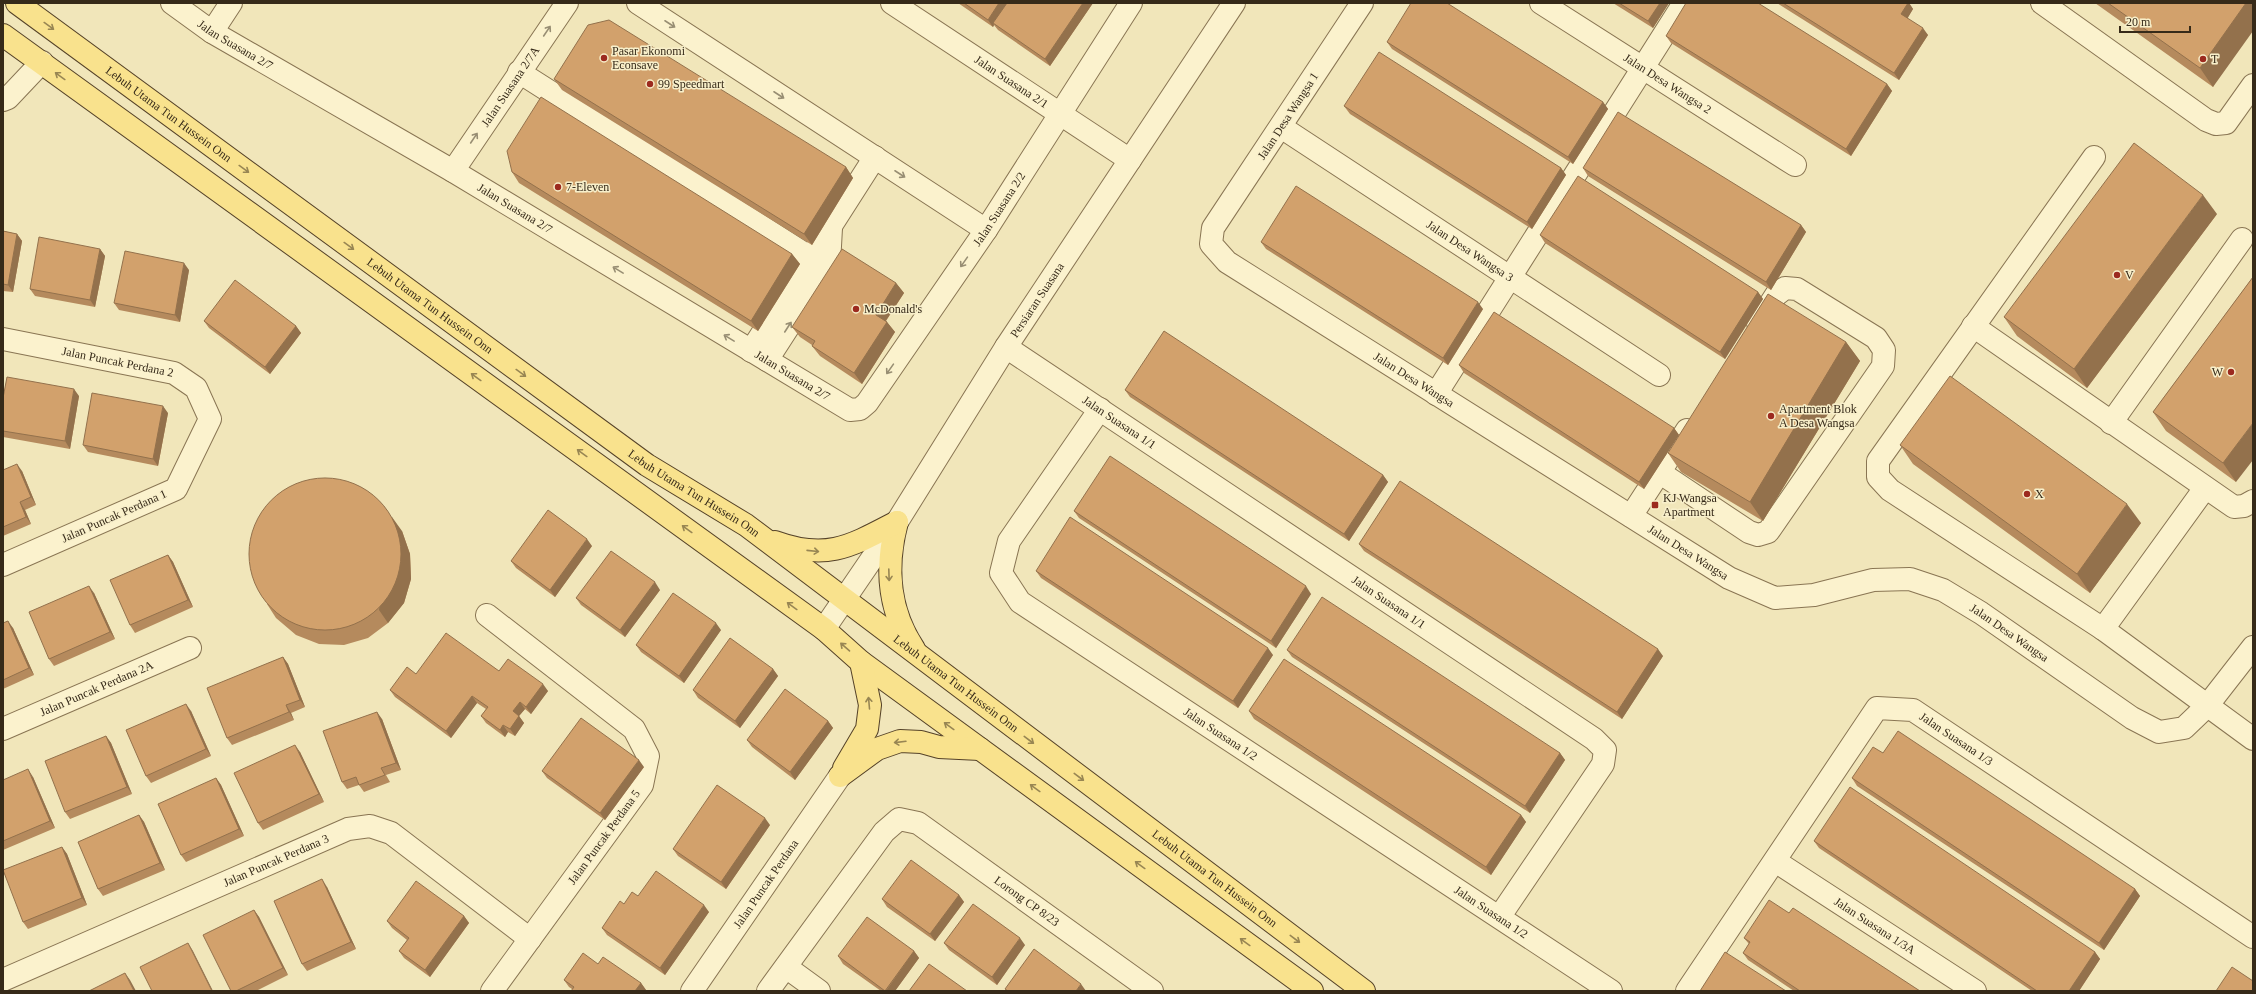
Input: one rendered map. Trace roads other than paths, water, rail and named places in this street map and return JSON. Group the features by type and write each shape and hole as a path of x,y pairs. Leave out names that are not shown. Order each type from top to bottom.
{"main road":[{"name":"Lebuh Utama Tun Hussein Onn","path":"17,3 647,465 746,525 920,658 1364,991"},
{"path":"3,34 824,629 861,662 1312,991"},
{"path":"762,537 791,548 818,552 852,545 897,522"},
{"path":"897,522 891,542 890,583 899,622 920,658"},
{"path":"840,776 867,729 870,705 861,662"},
{"path":"840,776 877,749 900,741 921,742 939,747 980,749"}],"street":[{"name":"Jalan Suasana 2/7","path":"172,3 212,32 453,171 850,410 860,409"},
{"path":"212,32 231,3"},
{"name":"Jalan Suasana 2/7A","path":"453,171 567,3"},
{"path":"638,3 986,230"},
{"name":"Jalan Suasana 2/1","path":"893,3 1130,160"},
{"name":"Jalan Suasana 2/2","path":"860,409 867,403 986,230 1131,3"},
{"name":"Persiaran Suasana","path":"824,629 897,522 1006,347 1234,3"},
{"name":"Jalan Desa Wangsa 1","path":"1213,228 1362,3"},
{"name":"Jalan Desa Wangsa 2","path":"1541,3 1795,165"},
{"path":"1436,394 1684,3"},
{"path":"2042,3 2206,120 2216,124 2226,123 2253,85"},
{"path":"3,100 8,98 42,62"},
{"path":"519,72 811,258"},
{"name":"Jalan Desa Wangsa 3","path":"1281,127 1659,375"},
{"path":"759,356 811,258 875,157"},
{"path":"2094,157 1878,461 1878,477 1890,490 2103,629 2253,739"},
{"path":"759,356 829,264 831,226"},
{"name":"Jalan Desa Wangsa","path":"1213,228 1211,244 1227,262 1729,578 1775,598 1814,595 1873,580 1910,579 1943,590 1981,613 2132,718 2159,732 2184,728 2207,706 2253,647"},
{"path":"2110,423 2242,239"},
{"path":"1659,472 1749,532 1758,536 1768,532 1883,366 1884,350 1876,338 1797,289 1785,288 1776,296 1746,341"},
{"path":"1973,326 2110,423 2234,507 2244,506 2253,501"},
{"name":"Jalan Puncak Perdana 2","path":"3,339 174,373 196,388 210,419"},
{"name":"Jalan Suasana 1/1","path":"1006,347 1594,739 1605,750 1603,764 1500,916"},
{"name":"Jalan Suasana 1/2","path":"1100,409 1009,541 1001,573 1020,602 1500,916 1611,991"},
{"path":"1631,516 1698,413"},
{"name":"Jalan Puncak Perdana 1","path":"3,565 176,489 210,419"},
{"path":"2103,629 2205,488"},
{"name":"Jalan Puncak Perdana 5","path":"487,615 634,729 648,756 642,785 492,991"},
{"name":"Jalan Puncak Perdana 2A","path":"3,728 190,648"},
{"name":"Jalan Suasana 1/3","path":"1687,991 1877,708 1913,710 2253,937"},
{"name":"Jalan Puncak Perdana","path":"692,991 840,776"},
{"name":"Lorong CP 8/23","path":"786,967 884,832 899,819 918,823 1152,991"},
{"name":"Jalan Puncak Perdana 3","path":"3,980 348,829 370,826 391,832 530,939"},
{"name":"Jalan Suasana 1/3A","path":"1775,861 1975,991"},
{"path":"768,991 786,967 819,991"}],"place":[{"name":"Pasar Ekonomi Econsave","path":"604,58"},
{"name":"T","path":"2203,59"},
{"name":"99 Speedmart","path":"650,84"},
{"name":"7-Eleven","path":"558,187"},
{"name":"V","path":"2117,275"},
{"name":"McDonald's","path":"856,309"},
{"name":"W","path":"2231,372"},
{"name":"Apartment Blok A Desa Wangsa","path":"1771,416"},
{"name":"X","path":"2027,494"},
{"name":"KJ Wangsa Apartment","path":"1655,505"}]}
